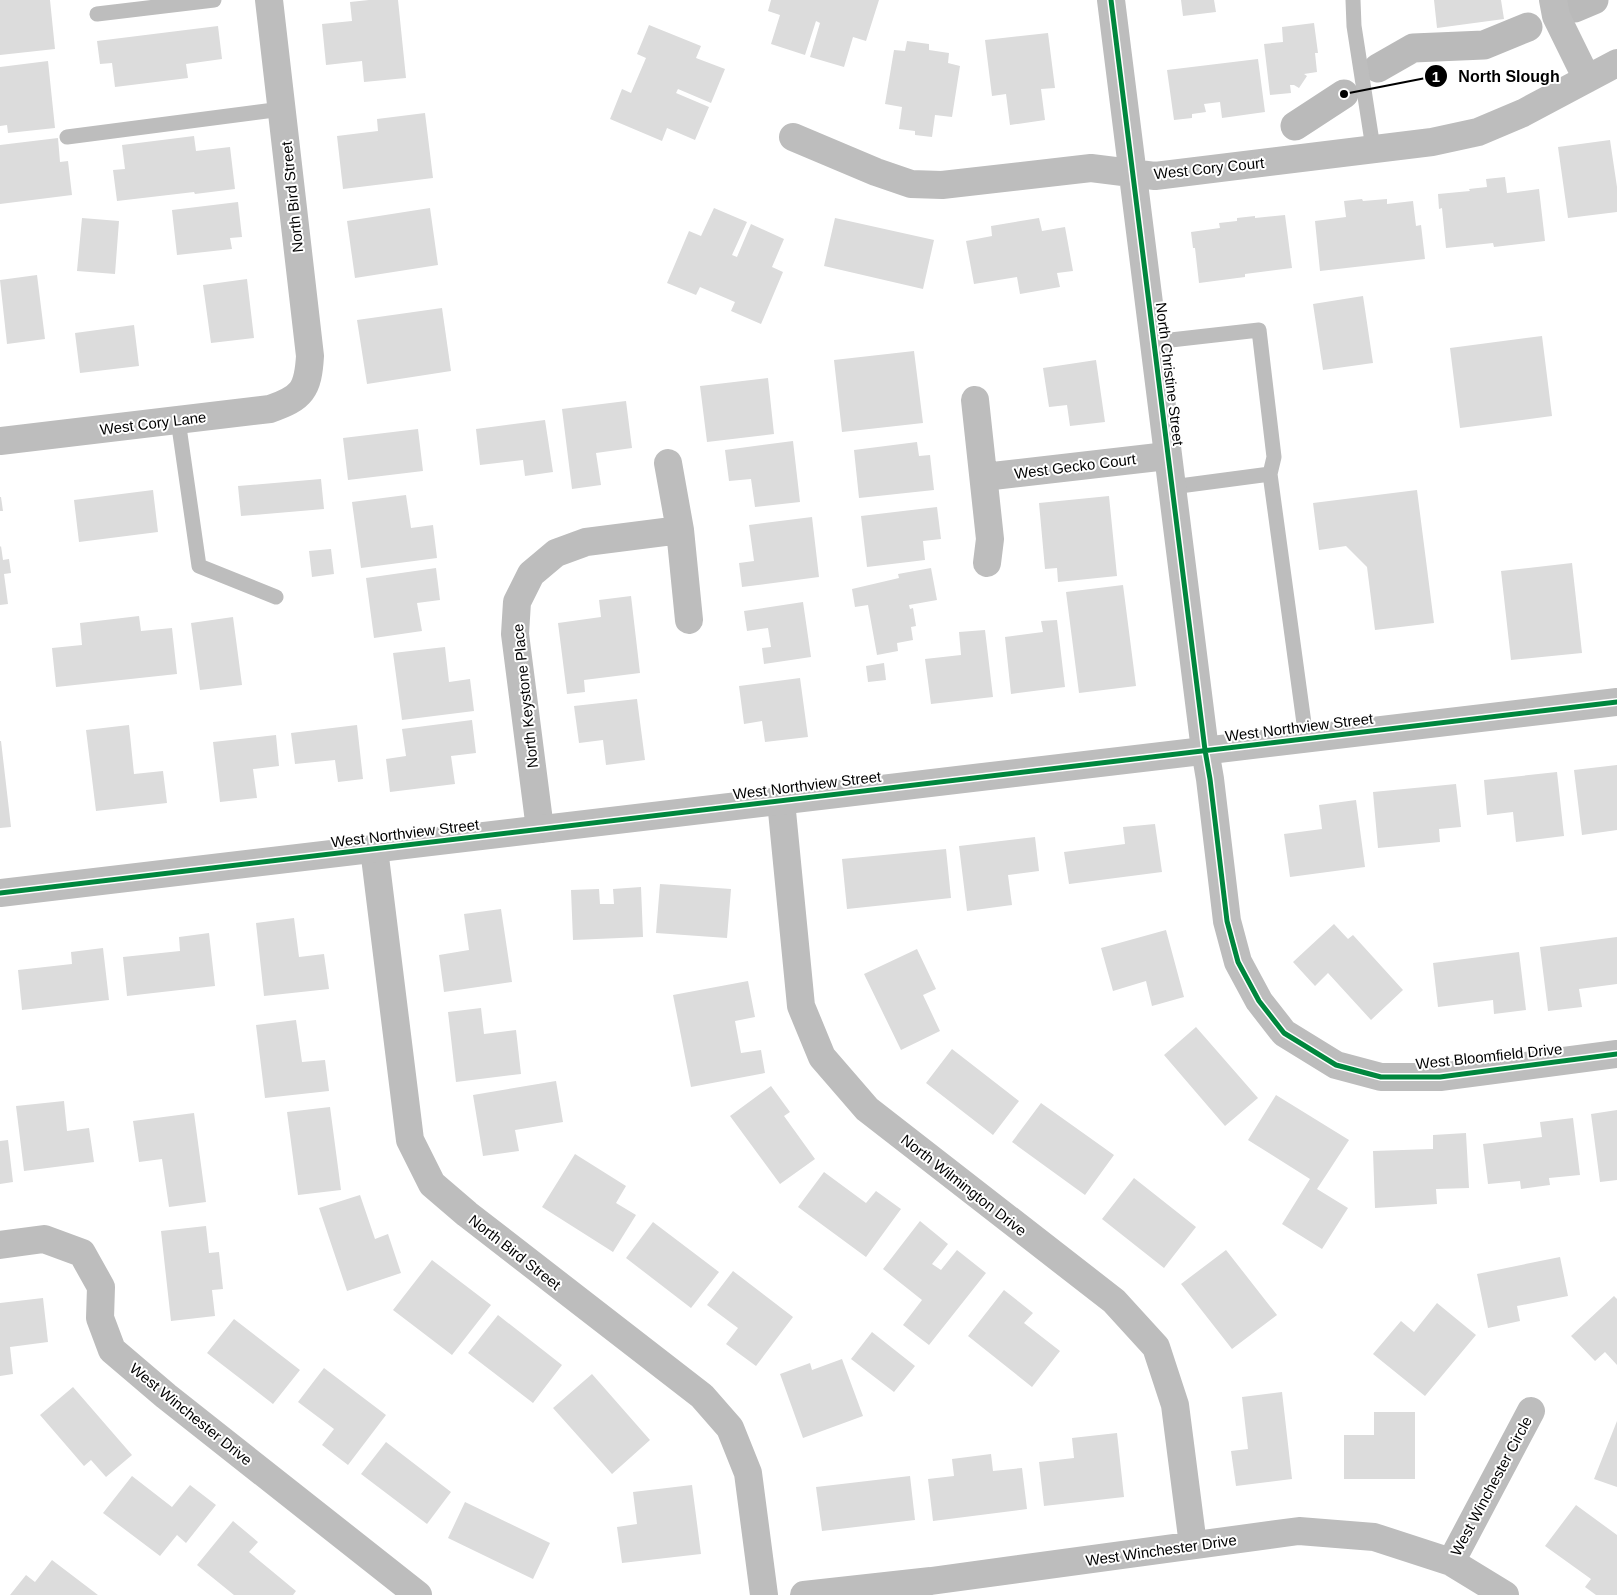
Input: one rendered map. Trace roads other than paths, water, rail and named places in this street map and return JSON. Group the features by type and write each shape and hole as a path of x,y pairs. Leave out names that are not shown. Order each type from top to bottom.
{"street":[{"name":"North Bird Street","path":"269,0 310,356 309,376 302,393"},
{"name":"North Christine Street","path":"1111,0 1204,750"},
{"path":"1553,0 1556,16 1587,80"},
{"name":"West Cory Court","path":"793,137 876,172 911,184 942,186 1091,168 1155,176 1432,142 1478,132 1523,113 1617,63"},
{"name":"West Cory Lane","path":"0,442 270,409 288,404 302,393"},
{"path":"975,400 990,539 987,563"},
{"name":"West Gecko Court","path":"984,477 1167,456"},
{"path":"668,463 680,530 689,620"},
{"name":"North Keystone Place","path":"540,829 515,634 517,602 531,574 556,553 586,542 680,530"},
{"name":"West Northview Street","path":"0,893 1617,702"},
{"name":"West Bloomfield Drive","path":"1204,750 1210,779 1227,921 1238,962 1259,1001 1284,1033 1336,1065 1381,1077 1440,1077 1617,1054"},
{"name":"North Wilmington Drive","path":"781,801 801,1006 822,1057 867,1109 1114,1301 1156,1347 1174,1405 1193,1546"},
{"name":"North Bird Street","path":"374,849 410,1140 432,1184 475,1220 702,1396 730,1428 748,1473 764,1595"},
{"name":"West Winchester Drive","path":"0,1246 44,1239 82,1253 101,1287 100,1318 112,1350 166,1396 418,1595"},
{"name":"West Winchester Circle","path":"1451,1562 1531,1411"},
{"name":"West Winchester Drive","path":"804,1595 932,1588 1299,1531 1374,1537 1451,1562 1505,1595"}],"lane":[{"path":"97,14 214,0"},
{"path":"1353,0 1354,26 1373,148"},
{"path":"68,137 282,109"},
{"path":"1153,342 1259,330 1274,457 1270,474 1306,738"},
{"path":"178,420 198,566 276,597"},
{"path":"1172,487 1270,474"}],"waterway":[{"path":"1575,8 1594,0"},
{"path":"1378,68 1413,48 1484,45 1528,27"},
{"path":"1295,126 1344,94"}],"place":[{"name":"North Slough","path":"1344,94"}]}
